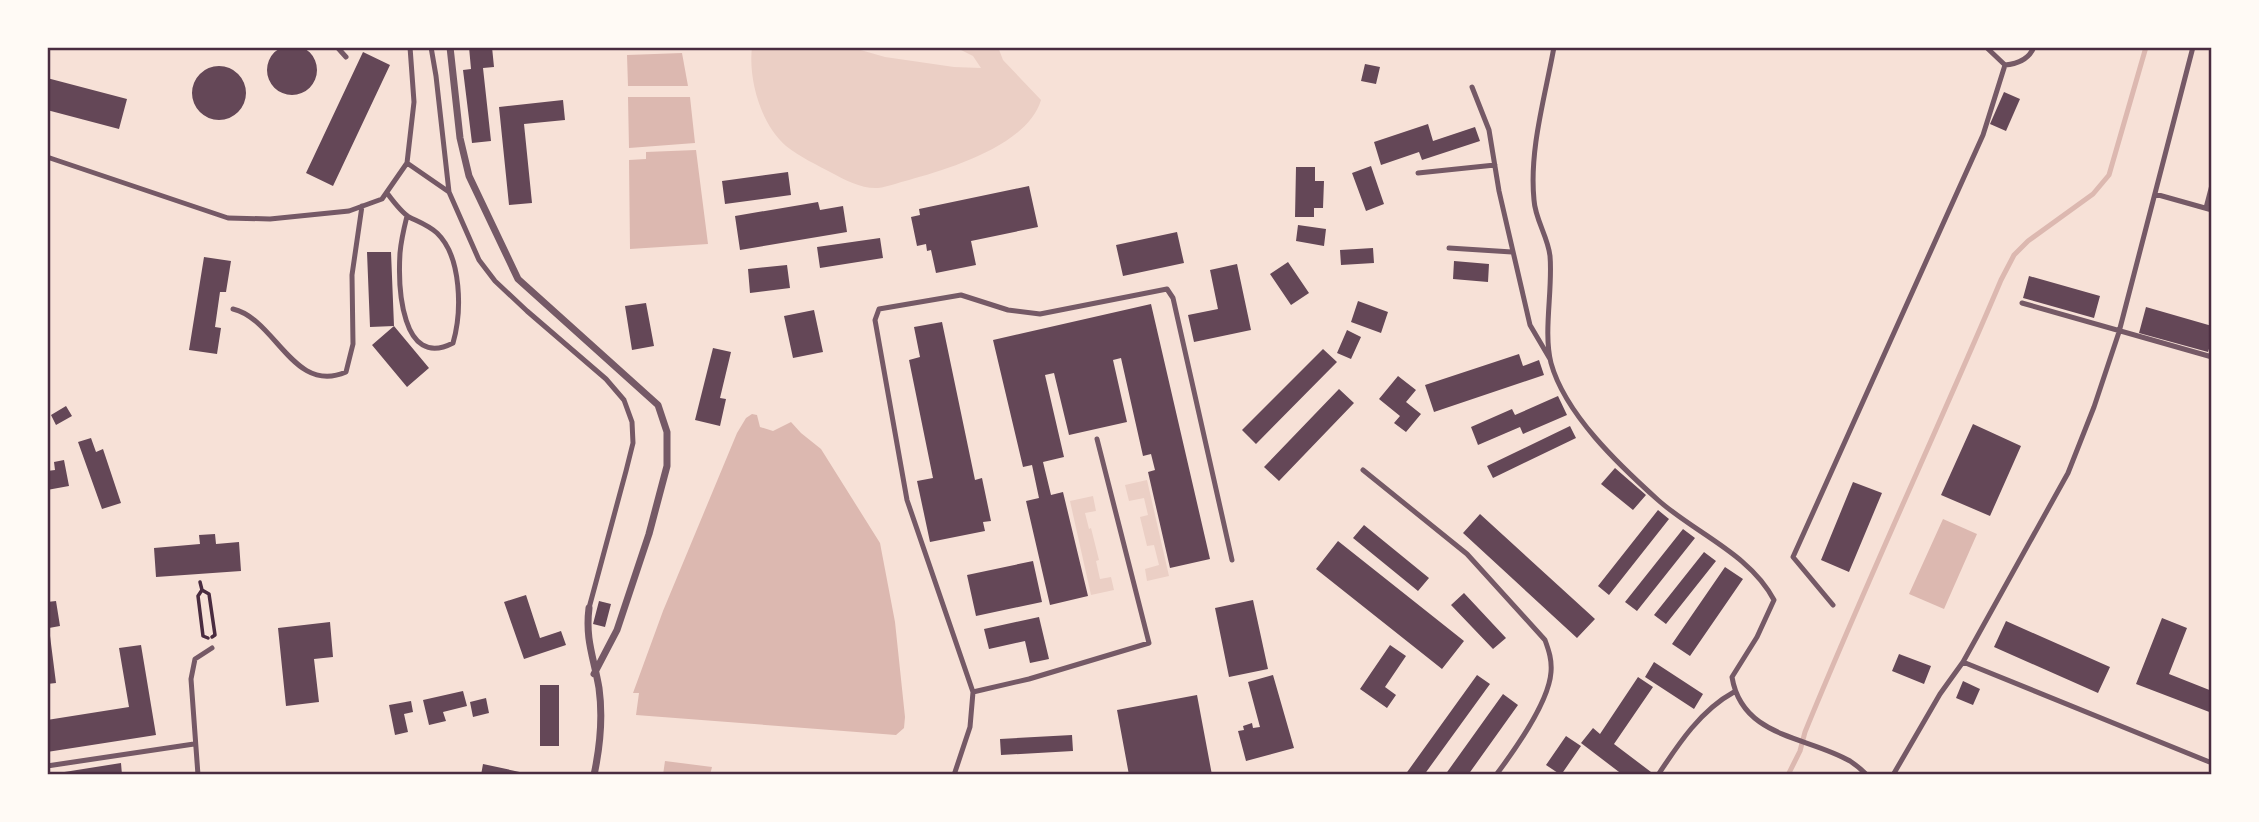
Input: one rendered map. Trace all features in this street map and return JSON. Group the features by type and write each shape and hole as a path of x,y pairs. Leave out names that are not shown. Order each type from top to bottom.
{"street":[{"path":"450,47 460,138 469,176 518,279 657,405 667,432 667,466 649,534 617,630 594,674"},
{"path":"589,608 586,628 598,688 600,745 594,775"}],"lane":[{"path":"337,47 346,57"},
{"path":"47,157 228,218 270,219 349,211 383,199 407,163 414,102 410,47"},
{"path":"431,47 449,192 479,260 495,281 606,379 624,400 632,422 632,443 626,471 589,608"},
{"path":"1551,362 1550,255 1534,202 1534,158 1554,47"},
{"path":"1986,47 2005,65 2016,64 2031,54 2034,47"},
{"path":"1894,775 1940,694 1963,662 2068,474 2119,332 2193,47"},
{"path":"1833,605 1793,556 1983,135 2005,65"},
{"path":"1472,87 1489,130 1512,252 1530,325 1568,400 1588,431 1659,501 1741,561 1766,584 1774,600 1757,637 1732,677 1734,692 1759,723 1849,761 1867,775"},
{"path":"407,163 449,192"},
{"path":"1418,173 1495,164"},
{"path":"2155,194 2209,209 2212,185"},
{"path":"387,193 407,216 423,222 440,236 453,259 460,301 457,328 453,343 443,348 426,347 416,339 406,322 400,291 400,252 407,216"},
{"path":"233,309 254,320 309,373 321,377 337,376 346,372 353,344 352,275 362,206"},
{"path":"1449,248 1512,252"},
{"path":"954,775 970,727 974,692 917,536 907,500 875,320 879,309 961,295 1008,310 1040,314 1167,289 1173,298 1232,560"},
{"path":"2022,303 2212,357"},
{"path":"974,692 1029,679 1149,643 1097,439"},
{"path":"1363,470 1467,554 1545,640 1552,658 1551,676 1523,739 1496,775"},
{"path":"198,775 191,678 195,659 212,648"},
{"path":"1963,662 2212,763"},
{"path":"1658,775 1680,742 1717,701 1734,692"},
{"path":"47,766 194,744"}],"path":[{"path":"200,582 202,590 209,594 215,635 210,639"},
{"path":"202,590 198,596 204,636 210,639"},
{"path":"210,639 212,648"}],"shaded area":[{"path":"752,47 850,47 885,57 981,68 973,56 955,47 998,47 1003,60 1041,100 1033,116 1021,130 985,153 926,175 882,187 866,187 809,161 777,137 763,114 754,87"},
{"path":"682,53 688,86 628,86 627,55"},
{"path":"628,97 690,97 695,143 629,148"},
{"path":"696,150 708,244 630,249 629,160 646,159 646,152"},
{"path":"752,414 757,415 760,427 773,431 791,422 821,449 880,543 895,622 905,717 904,728 896,735 636,715 639,693 633,693 663,611 737,433 746,418"},
{"path":"1147,480 1169,576 1147,581 1145,569 1159,565 1154,545 1147,546 1140,517 1148,515 1144,498 1129,501 1125,485"},
{"path":"1093,496 1096,511 1085,513 1099,560 1096,561 1100,579 1111,577 1114,590 1091,595 1070,501"},
{"path":"1943,519 1977,534 1944,609 1909,594"},
{"path":"665,761 712,767 710,775 663,775"}],"building":[{"path":"292,45 310,52 317,70 310,88 292,95 274,88 267,70 274,52"},
{"path":"469,47 492,47 494,67 483,68 491,141 472,143 463,70 471,69"},
{"path":"363,52 390,65 333,186 306,173"},
{"path":"1365,64 1380,67 1376,84 1361,81"},
{"path":"219,66 238,74 246,93 238,112 219,120 200,112 192,93 200,74"},
{"path":"47,78 127,99 119,129 47,110"},
{"path":"2004,92 2020,99 2006,131 1990,124"},
{"path":"563,100 565,120 524,124 532,203 509,205 499,107"},
{"path":"1428,124 1433,141 1475,127 1480,141 1422,160 1419,152 1381,165 1374,142"},
{"path":"1371,166 1384,204 1366,211 1352,173"},
{"path":"1296,167 1315,167 1315,181 1324,181 1323,208 1314,208 1314,217 1295,217"},
{"path":"788,172 791,195 725,204 722,181"},
{"path":"1029,186 1038,227 971,241 976,265 936,273 931,250 927,251 926,244 917,246 911,217 920,215 919,209"},
{"path":"818,202 820,210 843,206 847,232 740,250 735,216"},
{"path":"1298,225 1326,229 1324,246 1296,241"},
{"path":"1177,232 1184,263 1123,276 1116,245"},
{"path":"880,238 883,258 820,268 817,247"},
{"path":"1373,248 1374,263 1341,265 1340,250"},
{"path":"367,252 391,252 394,326 370,327"},
{"path":"204,257 231,261 226,292 220,292 215,327 221,328 217,354 189,350"},
{"path":"1454,261 1489,264 1488,282 1453,279"},
{"path":"1288,262 1309,293 1291,305 1270,274"},
{"path":"1237,264 1251,330 1194,342 1188,315 1218,309 1210,270"},
{"path":"787,265 790,288 750,293 748,269"},
{"path":"2029,276 2100,296 2094,318 2023,298"},
{"path":"1358,301 1388,312 1381,333 1351,322"},
{"path":"646,303 654,346 632,350 625,306"},
{"path":"1151,304 1210,559 1170,568 1148,472 1155,470 1151,454 1143,456 1121,358 1113,360 1127,422 1069,435 1054,373 1045,375 1064,457 1043,462 1051,495 1063,492 1088,596 1050,605 1026,501 1039,498 1032,465 1023,467 993,340"},
{"path":"2146,307 2212,326 2208,352 2139,333"},
{"path":"814,310 823,352 793,358 784,316"},
{"path":"942,322 975,480 982,478 991,521 983,522 985,531 930,542 917,481 933,478 909,360 920,357 914,327"},
{"path":"394,326 429,368 407,387 372,345"},
{"path":"1347,330 1361,337 1351,359 1337,353"},
{"path":"713,348 731,352 720,398 726,399 720,426 695,420"},
{"path":"1323,349 1337,362 1256,444 1242,430"},
{"path":"1519,354 1523,366 1539,360 1544,375 1434,412 1425,385"},
{"path":"1398,376 1416,390 1406,402 1421,414 1406,432 1394,423 1400,416 1379,399"},
{"path":"1339,389 1354,403 1279,481 1264,467"},
{"path":"1558,396 1567,415 1523,434 1520,427 1478,445 1471,427 1512,409 1515,415"},
{"path":"66,406 72,416 56,425 51,415"},
{"path":"1973,424 2021,446 1990,516 1941,495"},
{"path":"1570,426 1576,438 1493,478 1487,466"},
{"path":"91,438 96,452 103,449 121,503 102,509 78,442"},
{"path":"64,460 69,486 47,490 47,471 55,470 54,462"},
{"path":"1615,468 1646,495 1633,510 1601,484"},
{"path":"1853,482 1882,493 1849,572 1821,560"},
{"path":"1658,510 1669,519 1609,595 1598,586"},
{"path":"1480,514 1595,619 1577,638 1463,533"},
{"path":"1364,525 1429,578 1418,591 1353,538"},
{"path":"1683,529 1695,538 1637,611 1625,602"},
{"path":"215,534 216,544 239,542 241,571 156,577 154,548 200,544 199,535"},
{"path":"1338,541 1464,641 1442,669 1316,569"},
{"path":"1704,552 1716,561 1666,624 1654,615"},
{"path":"1033,561 1042,602 976,616 967,575"},
{"path":"1725,567 1743,579 1690,656 1672,644"},
{"path":"1464,593 1506,638 1493,649 1451,605"},
{"path":"526,595 540,638 561,631 566,645 524,659 504,602"},
{"path":"1253,600 1268,669 1229,677 1215,608"},
{"path":"56,601 60,626 49,628 56,683 47,684 47,602"},
{"path":"599,601 611,604 605,627 593,624"},
{"path":"1039,617 1049,659 1030,663 1025,641 989,649 984,629"},
{"path":"2162,618 2187,628 2169,674 2212,691 2212,713 2136,684"},
{"path":"2006,621 2110,667 2098,693 1994,647"},
{"path":"330,622 333,657 314,659 319,702 286,706 278,628"},
{"path":"141,645 156,735 47,752 47,720 129,707 119,648"},
{"path":"1390,645 1406,656 1385,687 1396,695 1387,708 1360,689"},
{"path":"1899,654 1931,666 1924,684 1892,671"},
{"path":"1654,662 1703,694 1694,709 1645,677"},
{"path":"1273,675 1294,748 1246,761 1238,731 1244,730 1243,726 1252,723 1253,728 1260,727 1248,682"},
{"path":"1477,675 1490,684 1424,775 1405,775"},
{"path":"1638,677 1653,687 1614,744 1651,772 1648,775 1623,775 1581,743 1593,728 1600,734"},
{"path":"1963,681 1980,689 1973,705 1956,698"},
{"path":"540,685 559,685 559,746 540,746"},
{"path":"463,691 467,706 443,712 446,721 429,725 423,700"},
{"path":"1503,694 1518,705 1468,775 1445,775"},
{"path":"1197,695 1212,775 1129,775 1117,710"},
{"path":"486,698 489,713 473,717 470,702"},
{"path":"411,701 413,712 404,714 408,732 395,735 389,705"},
{"path":"1072,735 1073,751 1001,755 1000,739"},
{"path":"1566,736 1581,746 1561,775 1546,765"},
{"path":"121,763 122,775 58,775 58,773"},
{"path":"483,764 529,774 529,775 481,775"}],"waterway":[{"path":"1788,775 1853,618 2001,280 2014,255 2028,241 2093,194 2109,175 2146,47"}]}
